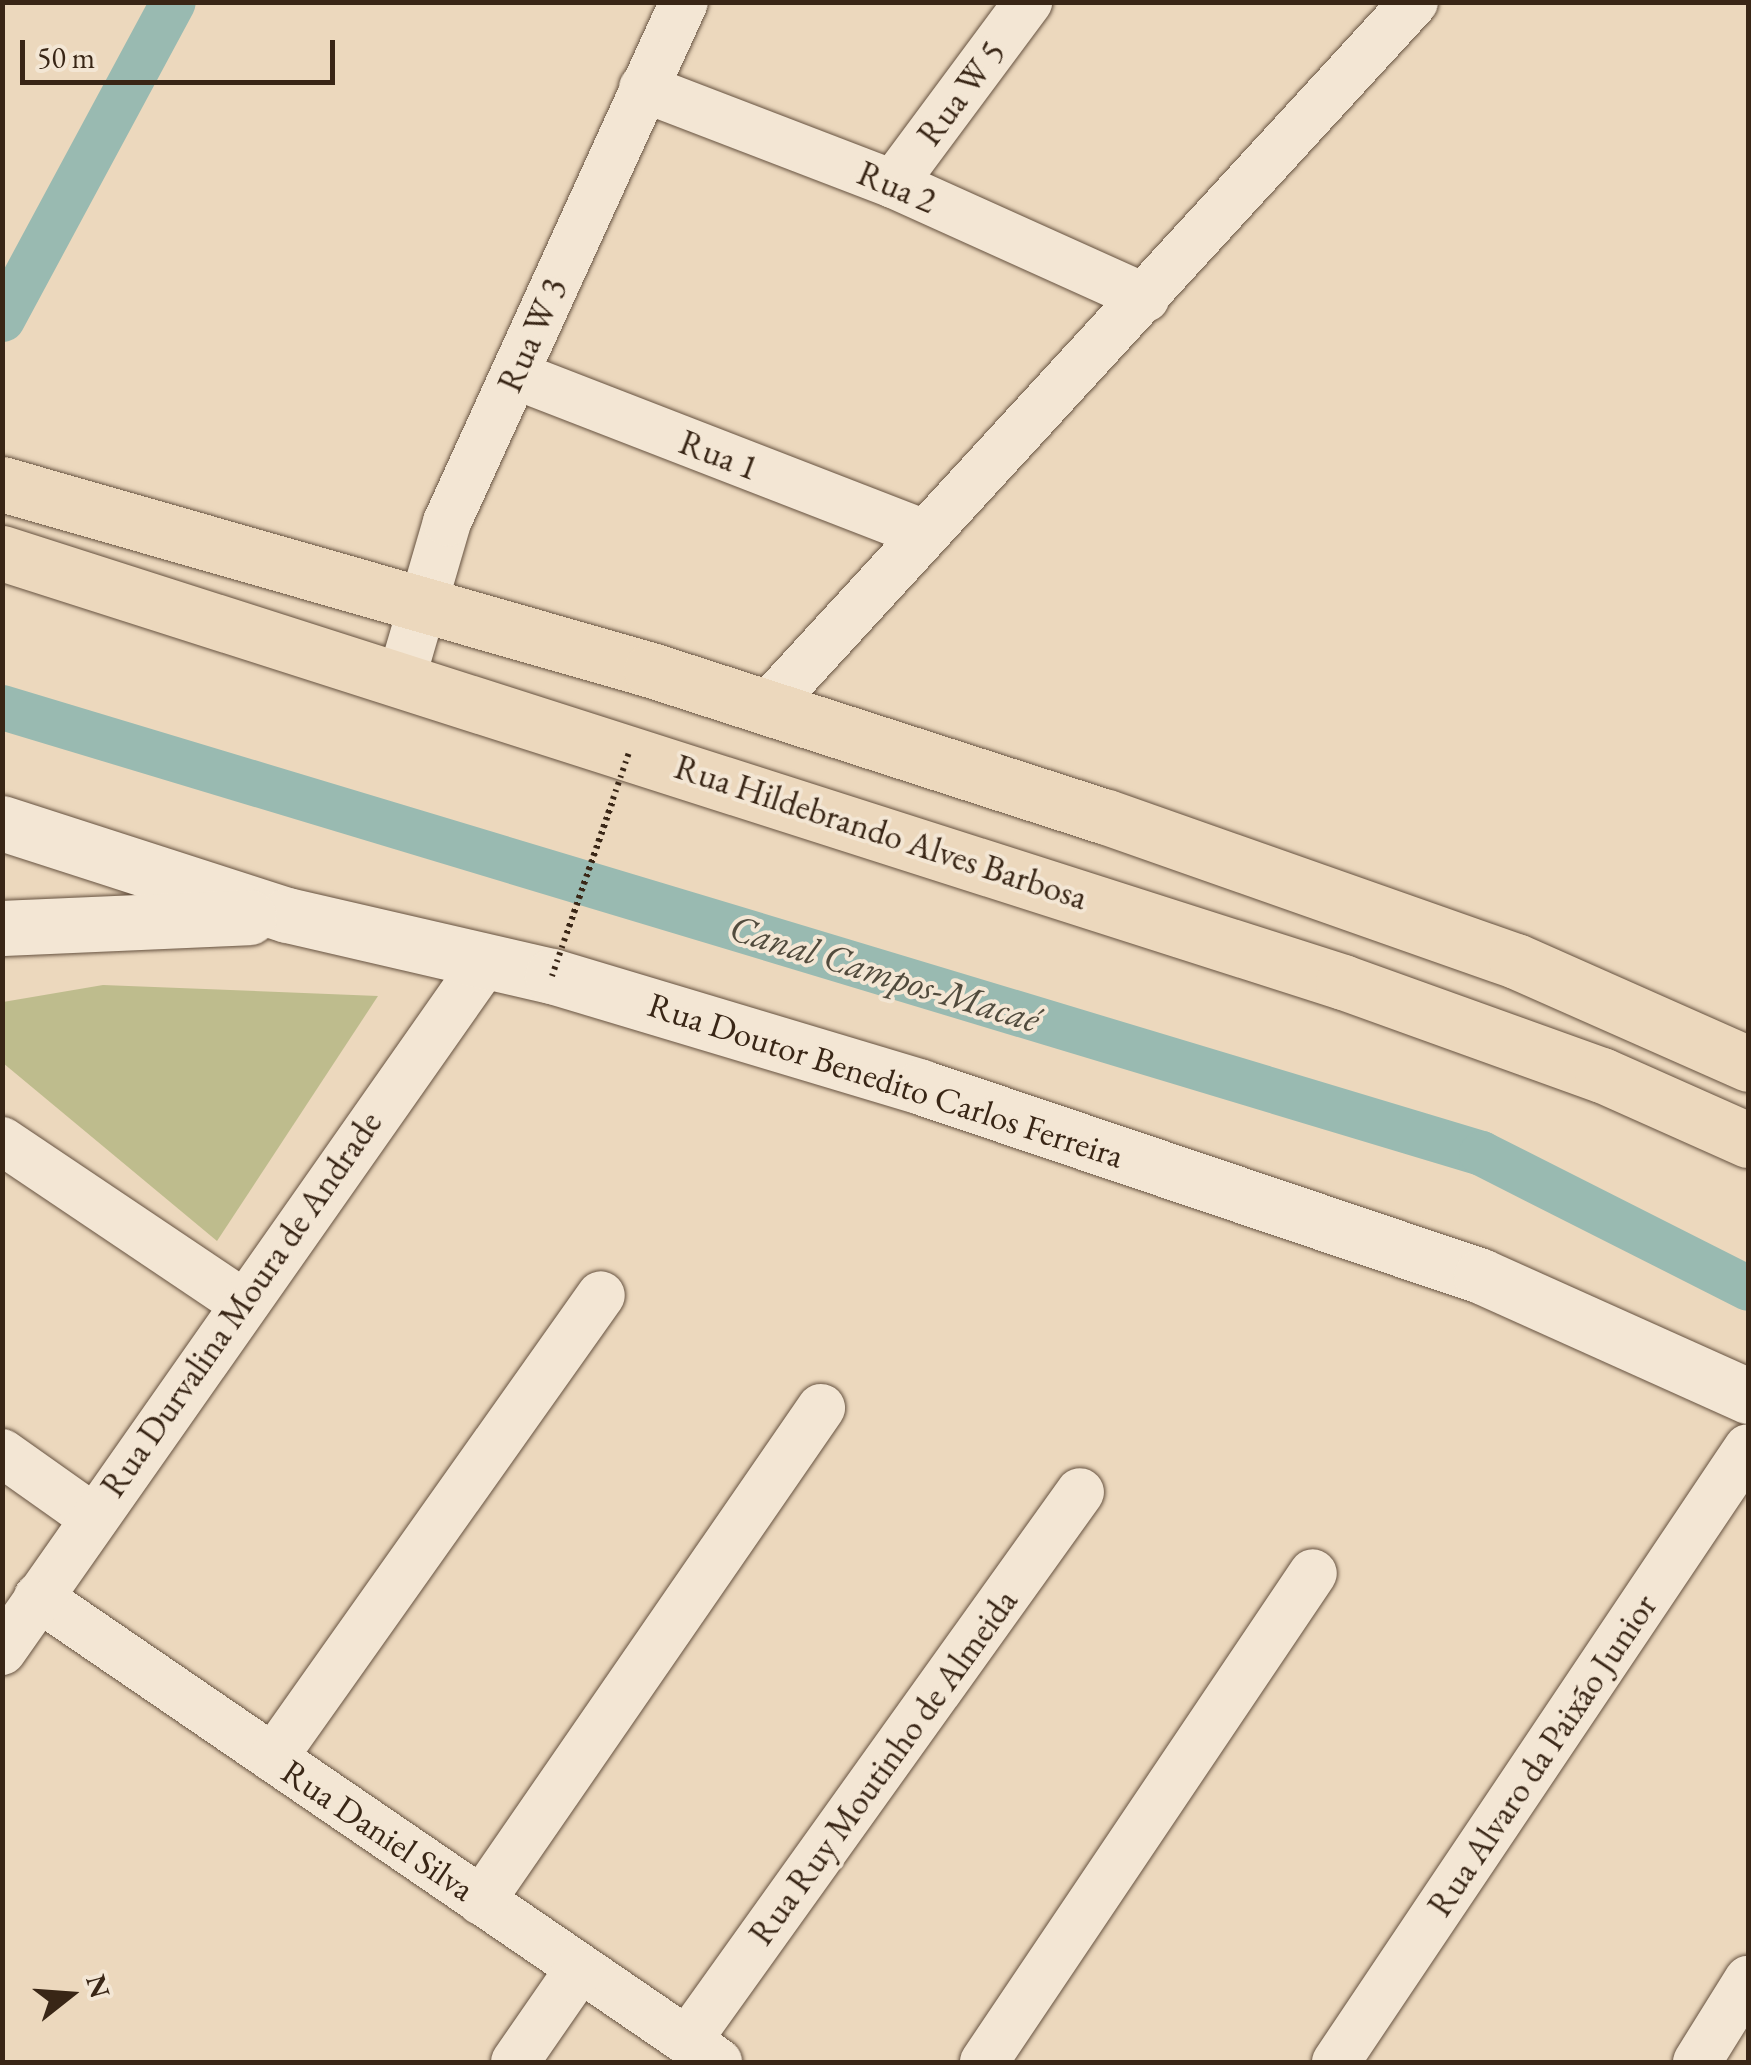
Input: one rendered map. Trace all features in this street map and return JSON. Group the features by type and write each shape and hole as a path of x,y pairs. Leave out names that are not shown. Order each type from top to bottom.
{"main road":[{"path":"2,484 766,708 1516,962 1748,1064"},
{"name":"Rua Hildebrando Alves Barbosa","path":"2,553 402,676 627,761 1343,982 1748,1140"}],"street":[{"name":"Rua W 3","path":"402,676 419,606 514,375 684,2"},
{"name":"Rua W 5","path":"893,184 1028,2"},
{"path":"766,708 1414,2"},
{"name":"Rua 2","path":"643,88 893,184 1146,298"},
{"name":"Rua 1","path":"514,375 924,534"},
{"name":"Rua Doutor Benedito Carlos Ferreira","path":"2,824 287,915 486,962 554,969 921,1087 1481,1276 1748,1396"},
{"path":"2,928 287,915"},
{"name":"Rua Durvalina Moura de Andrade","path":"2,1651 240,1302 486,962"},
{"path":"2,1141 240,1302"},
{"path":"273,1758 602,1295"},
{"path":"482,1901 821,1408"},
{"name":"Rua Alvaro da Paixão Junior","path":"1336,2062 1748,1448"},
{"path":"2,1453 91,1516"},
{"name":"Rua Ruy Moutinho de Almeida","path":"702,2052 1080,1492"},
{"path":"984,2062 1312,1573"},
{"name":"Rua Daniel Silva","path":"38,1597 702,2052"},
{"path":"515,2062 580,1968"},
{"path":"1697,2062 1748,1980"}],"path":[{"path":"554,969 627,761"},
{"path":"554,969 627,761"}],"shaded area":[{"path":"103,985 378,996 217,1241 3,1063 3,1002"}],"waterway":[{"path":"2,319 173,2"},
{"name":"Canal Campos-Macaé","path":"2,707 1481,1153 1748,1288"}]}
